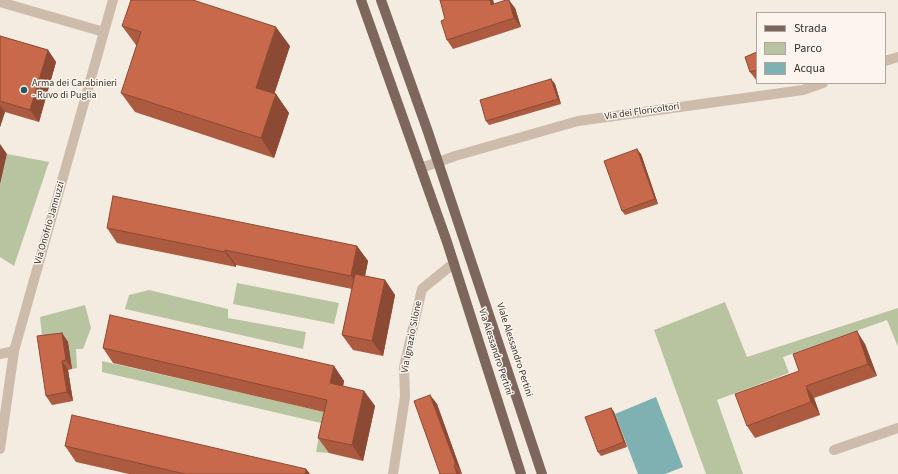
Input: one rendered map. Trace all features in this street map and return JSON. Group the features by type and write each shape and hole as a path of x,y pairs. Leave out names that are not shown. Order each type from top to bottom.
{"main road":[{"name":"Via Alessandro Pertini","path":"361,0 446,238 521,474"},
{"name":"Viale Alessandro Pertini","path":"381,0 427,129 542,474"}],"street":[{"name":"Via Onofrio Jannuzzi","path":"0,448 14,351 113,0"},
{"path":"0,2 104,32"},
{"path":"886,61 898,57"},
{"name":"Via dei Floricoltori","path":"421,168 578,121 804,90 820,84"},
{"name":"Via Ignazio Silone","path":"393,474 405,397 404,367 422,289 454,264"},
{"path":"0,354 14,351"},
{"path":"834,450 898,428"}],"green space":[{"path":"7,154 49,162 14,266 0,257 0,186"},
{"path":"237,283 339,303 334,324 233,304"},
{"path":"149,290 228,309 228,318 306,332 303,349 125,309 129,295"},
{"path":"725,302 747,357 898,308 898,347 887,320 783,357 789,373 717,400 743,474 706,474 654,330"},
{"path":"85,305 91,328 83,349 76,349 77,368 72,369 68,342 43,345 40,317"},
{"path":"102,361 338,415 329,453 316,452 321,423 102,372"}],"water":[{"path":"656,397 683,467 665,474 638,474 615,414"}],"building":[{"path":"131,0 193,0 276,27 256,88 276,94 261,138 121,93 141,32 122,26"},
{"path":"440,0 490,0 491,5 509,0 514,18 447,40 441,21 445,19"},
{"name":"Arma dei Carabinieri - Ruvo di Puglia","path":"0,36 48,50 30,110 0,101"},
{"path":"756,52 756,70 750,72 745,57"},
{"path":"551,79 558,99 486,121 480,100"},
{"path":"637,149 655,199 622,211 604,161"},
{"path":"113,196 357,246 351,276 107,228"},
{"path":"355,274 385,280 372,341 342,335"},
{"path":"110,315 334,366 330,383 364,391 352,445 318,438 327,400 103,348"},
{"path":"857,331 868,364 806,386 811,402 747,426 735,394 799,371 793,354"},
{"path":"62,333 66,360 62,361 67,392 46,396 37,336"},
{"path":"430,395 456,465 454,465 457,474 440,474 414,401"},
{"path":"611,408 624,442 598,452 585,417"},
{"path":"72,415 306,469 305,474 185,474 65,446"}],"place":[{"name":"Arma dei Carabinieri - Ruvo di Puglia","path":"24,90"}]}
